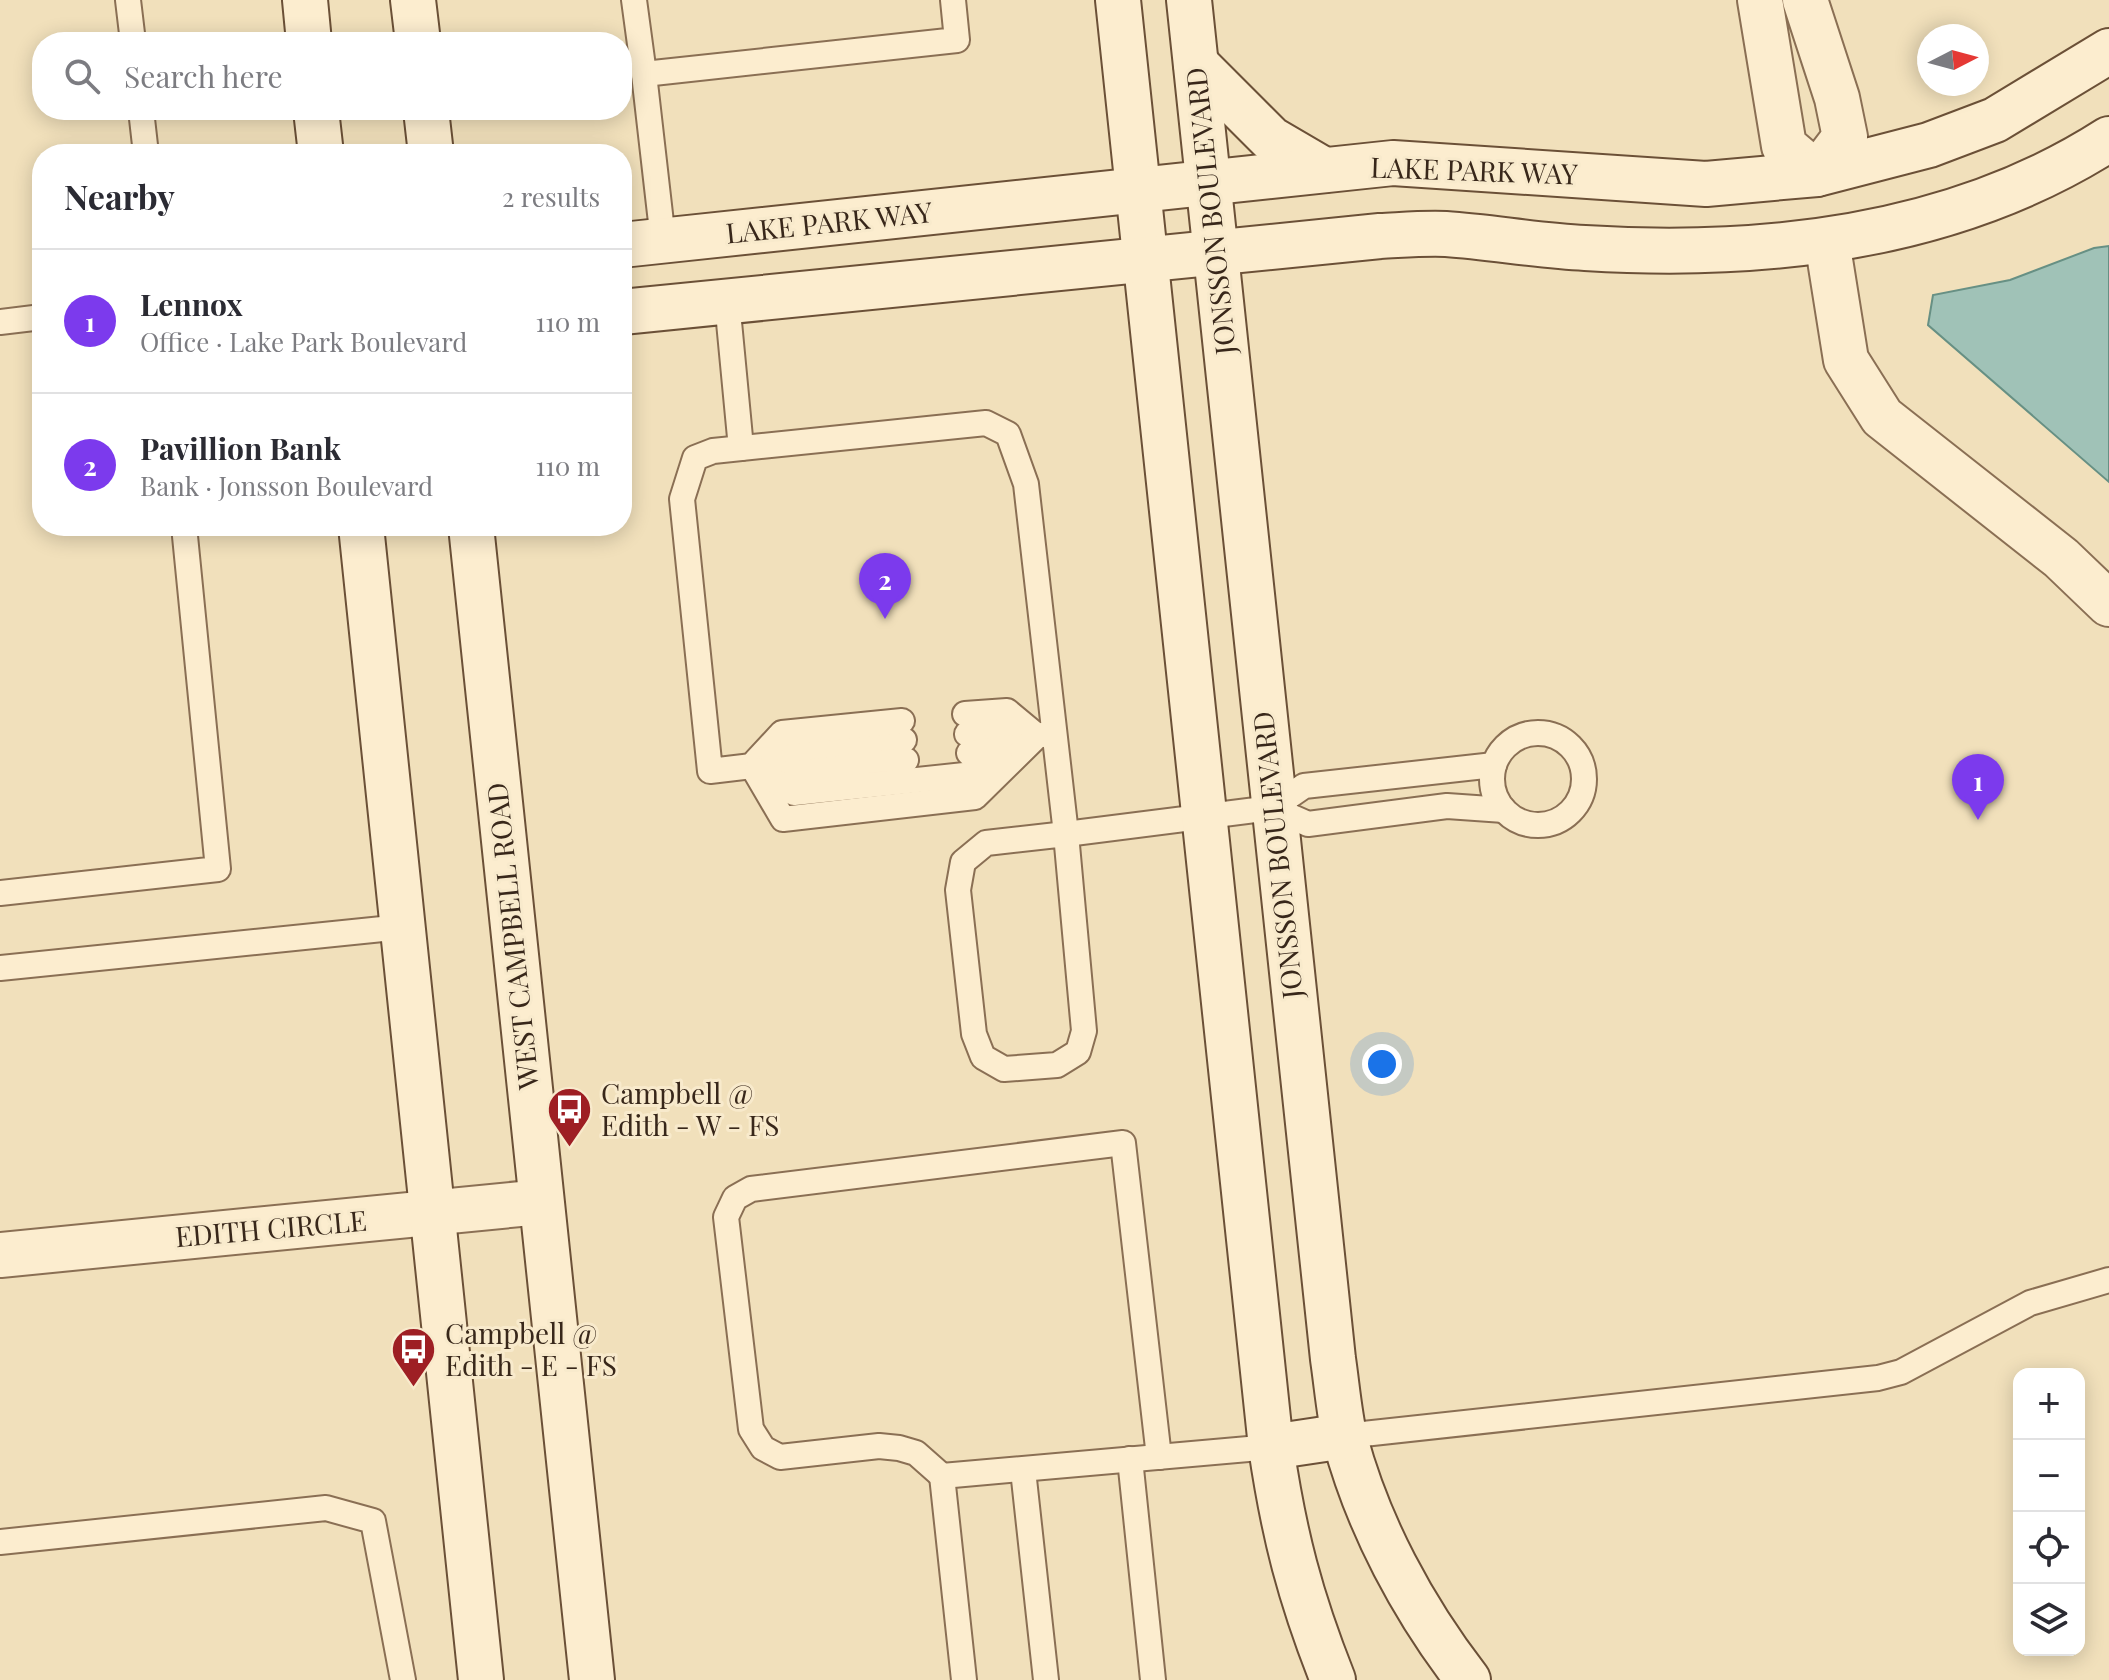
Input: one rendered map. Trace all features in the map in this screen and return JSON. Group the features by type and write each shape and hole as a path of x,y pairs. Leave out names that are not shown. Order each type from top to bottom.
{"street":[{"path":"305,0 308,32"},
{"path":"413,0 417,32"},
{"path":"1118,0 1271,1447 1284,1536 1305,1611 1333,1680"},
{"name":"JONSSON BOULEVARD","path":"1189,0 1272,808 1333,1359 1345,1436 1362,1494 1397,1571 1468,1680"},
{"path":"1760,0 1784,146 1817,174 1846,360 1882,417 2061,558 2109,604"},
{"path":"1805,0 1824,56 1845,137 1817,174"},
{"name":"LAKE PARK WAY","path":"642,242 1393,163 1537,170 1637,181 1706,184 1817,174 1929,145 1995,120 2043,94 2109,51"},
{"path":"1196,64 1271,139 1324,170"},
{"path":"317,120 320,144"},
{"path":"427,120 430,144"},
{"path":"632,311 1215,252 1444,234 1584,248 1693,251 1827,241 1945,215 2042,175 2109,139"},
{"path":"362,536 481,1680"},
{"name":"WEST CAMPBELL ROAD","path":"472,536 592,1680"},
{"name":"EDITH CIRCLE","path":"0,1255 541,1202"},
{"path":"1271,1447 1345,1436"}],"lane":[{"path":"128,0 132,32"},
{"path":"634,0 644,74 642,242"},
{"path":"644,74 957,40 953,0"},
{"path":"1770,66 1824,56"},
{"path":"142,120 145,144"},
{"path":"727,301 741,448"},
{"path":"0,322 32,318"},
{"path":"752,766 782,733 904,741 788,774 752,766 710,771 682,499 695,458 741,448 986,423 1008,434 1026,484 1045,734 1066,834 1084,1031 1078,1052 1057,1065 1004,1069 983,1057 974,1034 958,890 963,862 986,843 1066,834 1205,817 1272,808 1304,786 1494,765"},
{"path":"0,893 218,869 185,536"},
{"path":"1007,711 1045,734 1004,750 967,734 1007,711"},
{"path":"1536,733 1560,738 1582,762 1583,794 1563,819 1531,825 1516,820 1504,810 1495,796 1494,765 1514,739 1536,733"},
{"path":"752,766 783,819 975,797 1045,734"},
{"path":"1272,808 1308,824 1447,806 1504,810"},
{"path":"0,968 402,927"},
{"path":"964,1680 942,1476 916,1453 899,1448 879,1446 780,1457 763,1448 751,1429 726,1217 735,1198 751,1189 1123,1143 1159,1457"},
{"path":"1345,1436 1878,1378 1901,1372 2030,1303 2109,1280"},
{"path":"942,1476 1271,1447"},
{"path":"1130,1459 1153,1680"},
{"path":"1023,1470 1046,1680"},
{"path":"0,1542 326,1508 373,1521 403,1680"}],"water":[{"path":"2109,246 2109,482 1928,325 1933,295 2010,280 2094,248"}],"place":[{"name":"Pavillion Bank","path":"885,619"},
{"name":"Lennox","path":"1978,820"},
{"name":"Campbell @ Edith - W - FS","path":"570,1149"},
{"name":"Campbell @ Edith - E - FS","path":"414,1389"}]}
